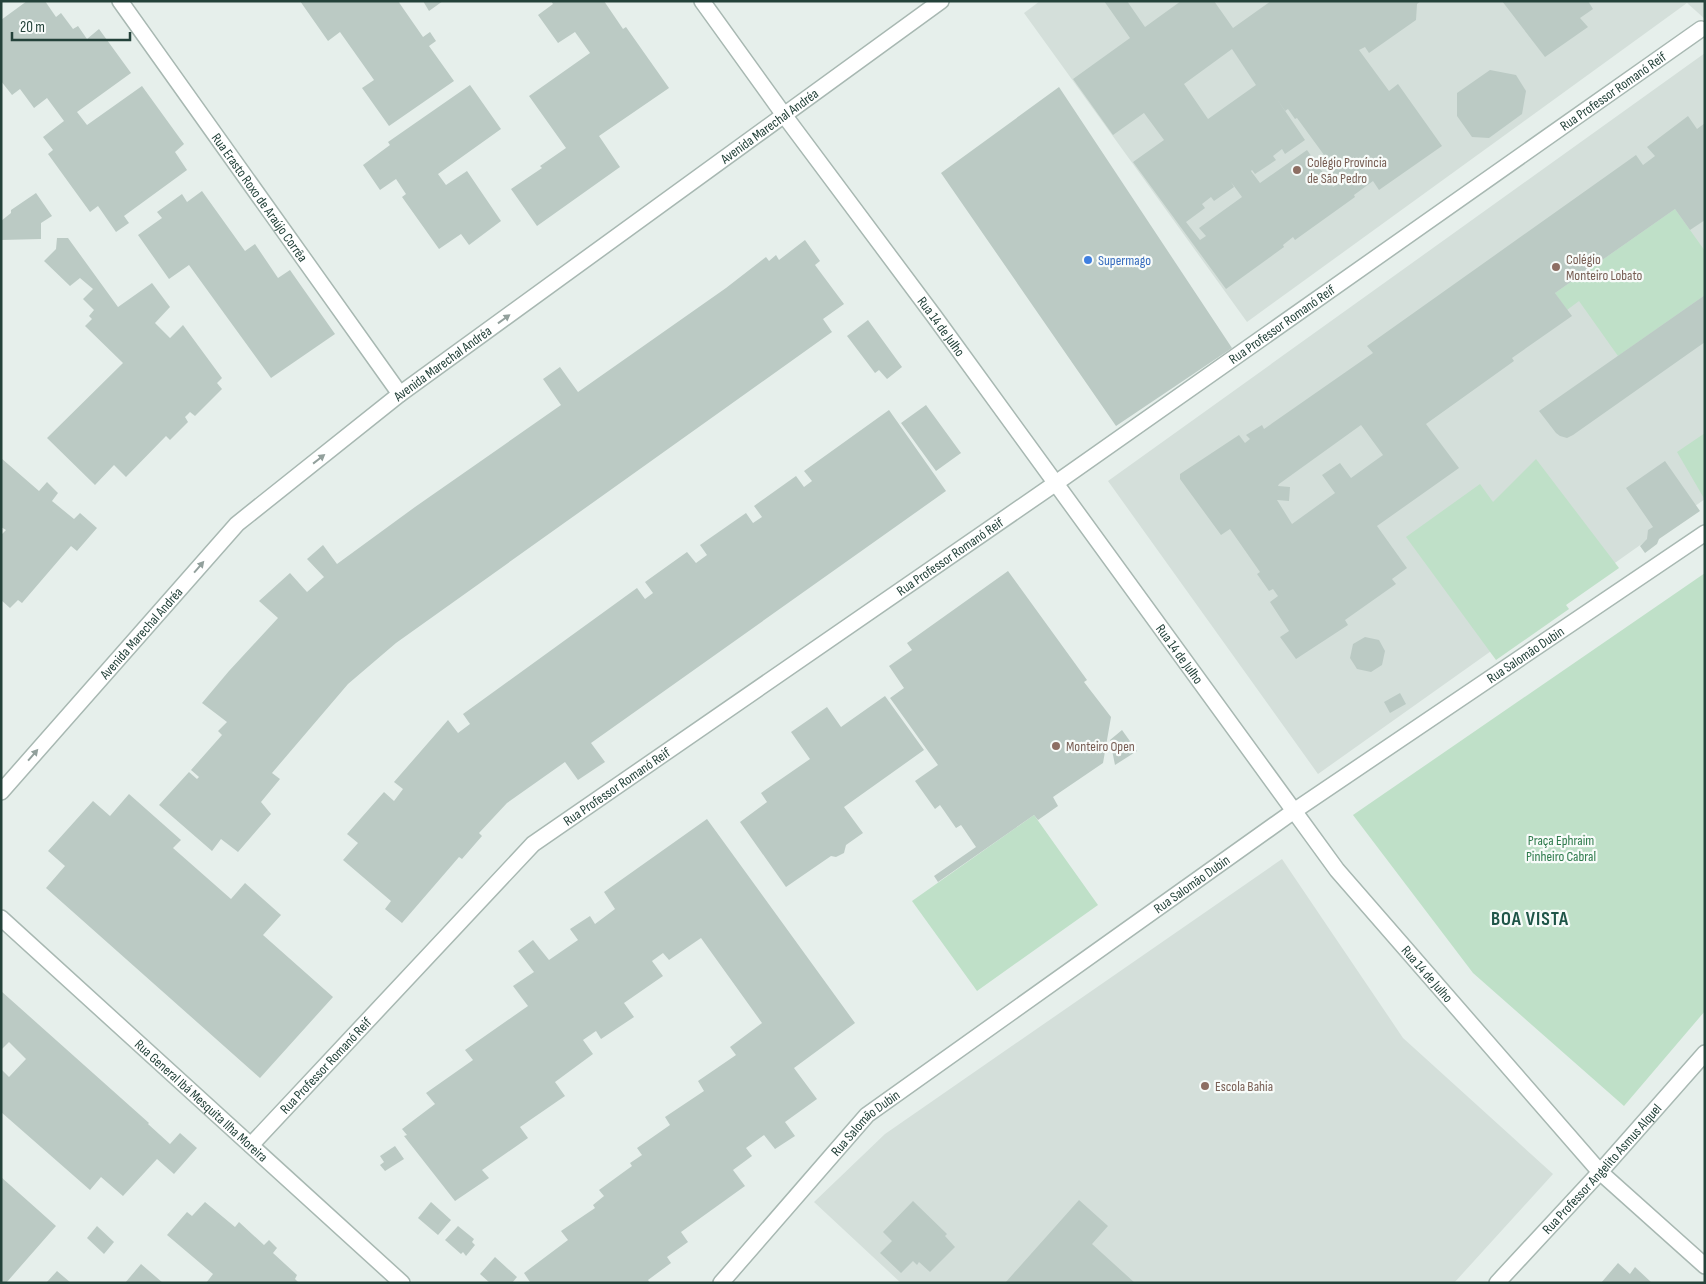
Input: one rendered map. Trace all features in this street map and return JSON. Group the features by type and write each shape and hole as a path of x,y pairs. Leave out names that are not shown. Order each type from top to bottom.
{"street":[{"name":"Rua Erasto Roxo de Araújo Corrêa","path":"120,1 400,394"},
{"name":"Rua 14 de Julho","path":"702,1 1337,870 1600,1172 1705,1266"},
{"name":"Avenida Marechal Andréa","path":"1,792 237,524 400,394 941,1"},
{"name":"Rua Professor Romanó Reif","path":"251,1145 533,844 1056,483 1701,29"},
{"name":"Rua Salomão Dubin","path":"721,1283 867,1115 1294,811 1705,533"},
{"name":"Rua General Ibá Mesquita Ilha Moreira","path":"1,918 402,1283"},
{"name":"Rua Professor Angelito Asmus Alquel","path":"1497,1283 1600,1172 1705,1053"}],"shaded area":[{"name":"Colégio Província de São Pedro","path":"1040,1 1705,1 1705,19 1687,3 1247,322 1024,13"},
{"name":"Colégio Monteiro Lobato","path":"1705,53 1705,499 1318,774 1108,481"},
{"name":"Escola Bahia","path":"1282,859 1403,1038 1553,1174 1454,1283 901,1283 814,1202 885,1134"}],"green space":[{"path":"1675,209 1705,251 1705,295 1618,356 1579,301 1567,310 1555,293"},
{"path":"1705,433 1705,500 1677,452"},
{"path":"1536,459 1619,568 1566,605 1569,609 1496,660 1406,537 1480,484 1493,502"},
{"name":"Praça Ephraim Pinheiro Cabral","path":"1705,573 1705,1011 1624,1106 1473,973 1353,815"},
{"path":"1034,815 1098,905 977,991 912,901"}],"building":[{"path":"27,1 45,1 56,17 61,13 73,29 78,26 87,39 99,29 131,73 77,112 87,125 142,86 184,144 175,152 187,170 124,216 129,223 116,232 98,206 90,212 48,154 53,150 43,137 64,121 47,98 34,108 20,89 12,95 1,81 1,20"},
{"path":"300,1 398,1 423,37 430,32 436,41 429,46 454,81 389,126 362,88 374,80 340,32 328,41"},
{"path":"423,1 443,1 429,11"},
{"path":"551,1 604,1 623,29 626,27 669,88 599,136 620,167 537,226 511,189 542,168 540,166 566,148 529,96 590,53 575,32 558,43 538,15 553,4"},
{"path":"1104,1 1127,1 1145,27 1181,1 1214,1 1233,28 1271,1 1421,1 1417,4 1416,20 1369,53 1365,47 1359,50 1389,91 1398,84 1442,146 1379,190 1373,181 1354,195 1355,197 1295,240 1293,237 1283,245 1284,247 1226,289 1133,162 1164,140 1144,113 1113,135 1073,79 1130,38","holes":["1232,49 1256,85 1208,119 1184,84","1288,109 1295,119 1297,118 1327,159 1324,160 1339,182 1342,181 1333,187 1307,150 1260,183 1251,171 1255,174 1276,160 1273,156 1282,149 1285,154 1305,140 1285,111","1231,182 1242,197 1199,228 1206,236 1200,240 1186,222 1205,208 1202,204 1211,197 1214,201 1234,187"]},
{"path":"1502,1 1588,1 1593,9 1580,18 1588,27 1545,57"},
{"path":"1490,70 1516,75 1526,91 1522,114 1489,138 1472,137 1457,116 1457,93"},
{"path":"470,85 501,129 438,174 446,185 467,171 501,221 469,245 461,234 439,249 402,197 406,194 396,179 380,190 363,165 390,145 388,142"},
{"name":"Supermago","path":"1059,87 1232,348 1116,426 941,173"},
{"path":"1688,116 1697,129 1705,123 1705,220 1690,230 1675,209 1555,293 1572,316 1512,358 1514,361 1426,424 1459,468 1377,526 1407,568 1392,579 1396,584 1345,620 1348,625 1296,659 1280,637 1289,631 1270,602 1278,596 1273,589 1269,591 1257,574 1260,572 1230,529 1221,535 1180,479 1180,474 1239,435 1245,443 1250,439 1246,435 1262,425 1264,429 1373,353 1367,346 1636,155 1643,165 1655,156 1647,147","holes":["1361,425 1383,455 1351,478 1340,463 1322,475 1335,493 1292,524 1277,500 1289,501 1290,487 1278,486 1279,484"]},
{"path":"202,191 245,251 255,244 278,278 290,270 335,334 271,378 189,265 169,279 138,235 162,218 157,212 182,194 187,202"},
{"path":"36,193 52,216 41,223 41,239 1,240 1,221 11,213 11,210"},
{"path":"57,238 68,238 118,307 152,283 170,307 155,323 170,338 183,325 222,378 217,383 222,389 195,416 190,412 185,417 188,422 170,440 166,436 126,477 114,465 95,485 47,438 123,363 85,326 92,319 89,316 94,310 83,299 93,289 80,278 70,286 44,261 56,249"},
{"path":"805,240 820,261 815,265 844,304 823,319 832,332 396,643 348,684 272,773 280,779 261,802 271,814 238,852 221,839 212,851 159,805 189,772 197,779 199,777 191,770 222,735 218,731 227,722 202,703 278,618 259,601 290,573 307,592 324,577 307,559 323,545 337,564 561,405 543,379 560,367 578,392 726,288 766,257 769,261 776,255 779,260"},
{"path":"1705,295 1705,342 1573,435 1567,438 1556,433 1539,411"},
{"path":"868,320 902,367 887,379 879,370 875,373 847,336"},
{"path":"926,405 961,453 936,471 901,423"},
{"path":"889,410 946,491 591,743 605,762 578,780 565,762 507,803 479,833 482,836 462,859 459,857 402,923 385,909 391,901 343,860 358,843 347,834 384,792 394,801 403,789 394,782 448,720 458,733 470,724 463,714 637,588 645,599 653,593 645,582 687,552 696,563 707,555 700,545 746,513 753,523 762,517 754,506 796,476 804,487 812,481 804,471"},
{"path":"1,458 39,491 47,482 58,493 52,501 74,519 80,513 97,528 77,551 71,546 22,603 18,600 10,608 1,600 1,535 6,530 1,527"},
{"path":"1665,461 1700,511 1659,539 1657,544 1645,553 1640,546 1647,539 1648,530 1653,527 1626,488"},
{"path":"1008,571 1087,680 1084,682 1111,717 1103,763 1053,797 1058,806 1038,820 1034,815 938,882 934,876 976,847 961,825 956,828 940,805 935,809 915,781 938,765 890,698 904,688 889,666 912,650 907,643"},
{"path":"1365,637 1379,640 1385,651 1382,665 1371,672 1357,669 1350,658 1353,644"},
{"path":"1400,693 1406,704 1390,713 1384,702"},
{"path":"885,696 924,750 844,807 863,833 846,845 844,853 836,857 831,856 786,887 740,822 767,802 761,793 810,759 791,732 827,707 841,727"},
{"path":"1122,730 1137,751 1115,765 1110,740"},
{"path":"129,794 181,840 173,848 231,899 245,883 281,915 263,935 333,997 260,1078 46,888 65,866 48,851 93,801 110,816"},
{"path":"707,819 855,1023 794,1068 817,1099 785,1122 795,1136 775,1149 764,1135 746,1148 752,1156 733,1170 745,1186 681,1232 688,1242 667,1257 671,1263 648,1280 650,1283 528,1283 530,1282 524,1273 568,1240 561,1231 595,1208 593,1205 604,1196 599,1190 632,1166 630,1163 642,1155 637,1148 670,1125 665,1117 704,1091 698,1081 736,1055 730,1047 762,1023 701,938 669,960 663,953 652,961 663,976 624,1003 634,1017 601,1039 596,1031 583,1040 593,1054 555,1082 565,1096 520,1127 528,1138 482,1170 489,1178 455,1201 404,1136 407,1135 402,1129 435,1104 426,1093 473,1060 465,1050 528,1006 513,986 534,972 518,951 533,940 549,960 578,940 570,929 590,916 595,924 615,909 604,892"},
{"path":"1,991 170,1144 180,1133 197,1148 174,1174 157,1159 123,1196 101,1177 90,1190 1,1112 1,1069 9,1077 26,1059 9,1042 1,1050"},
{"path":"395,1146 404,1159 385,1171 380,1165 384,1162 380,1156"},
{"path":"1,1177 56,1226 6,1283 1,1283"},
{"path":"1079,1200 1108,1226 1092,1244 1135,1283 1005,1283"},
{"path":"913,1201 947,1234 945,1236 955,1247 930,1272 919,1262 917,1265 913,1261 901,1273 880,1253 892,1241 883,1232"},
{"path":"205,1202 235,1227 239,1222 264,1245 269,1240 277,1248 273,1253 297,1275 295,1279 299,1283 206,1283 213,1274 167,1235 187,1212 192,1216"},
{"path":"431,1202 451,1220 438,1235 418,1218"},
{"path":"97,1226 114,1242 104,1254 87,1238"},
{"path":"458,1226 474,1239 472,1242 475,1245 466,1256 445,1240"},
{"path":"495,1257 517,1277 512,1283 490,1283 480,1274"},
{"path":"1618,1263 1630,1274 1635,1267 1652,1283 1601,1283"},
{"path":"141,1264 163,1283 125,1283"},
{"path":"57,1271 71,1283 46,1283"}],"place":[{"name":"Colégio Província de São Pedro","path":"1297,170"},
{"name":"Supermago","path":"1088,260"},
{"name":"Colégio Monteiro Lobato","path":"1556,267"},
{"name":"Monteiro Open","path":"1056,746"},
{"name":"Escola Bahia","path":"1205,1086"}],"district":[{"name":"BOA VISTA","path":"1530,918"}]}
